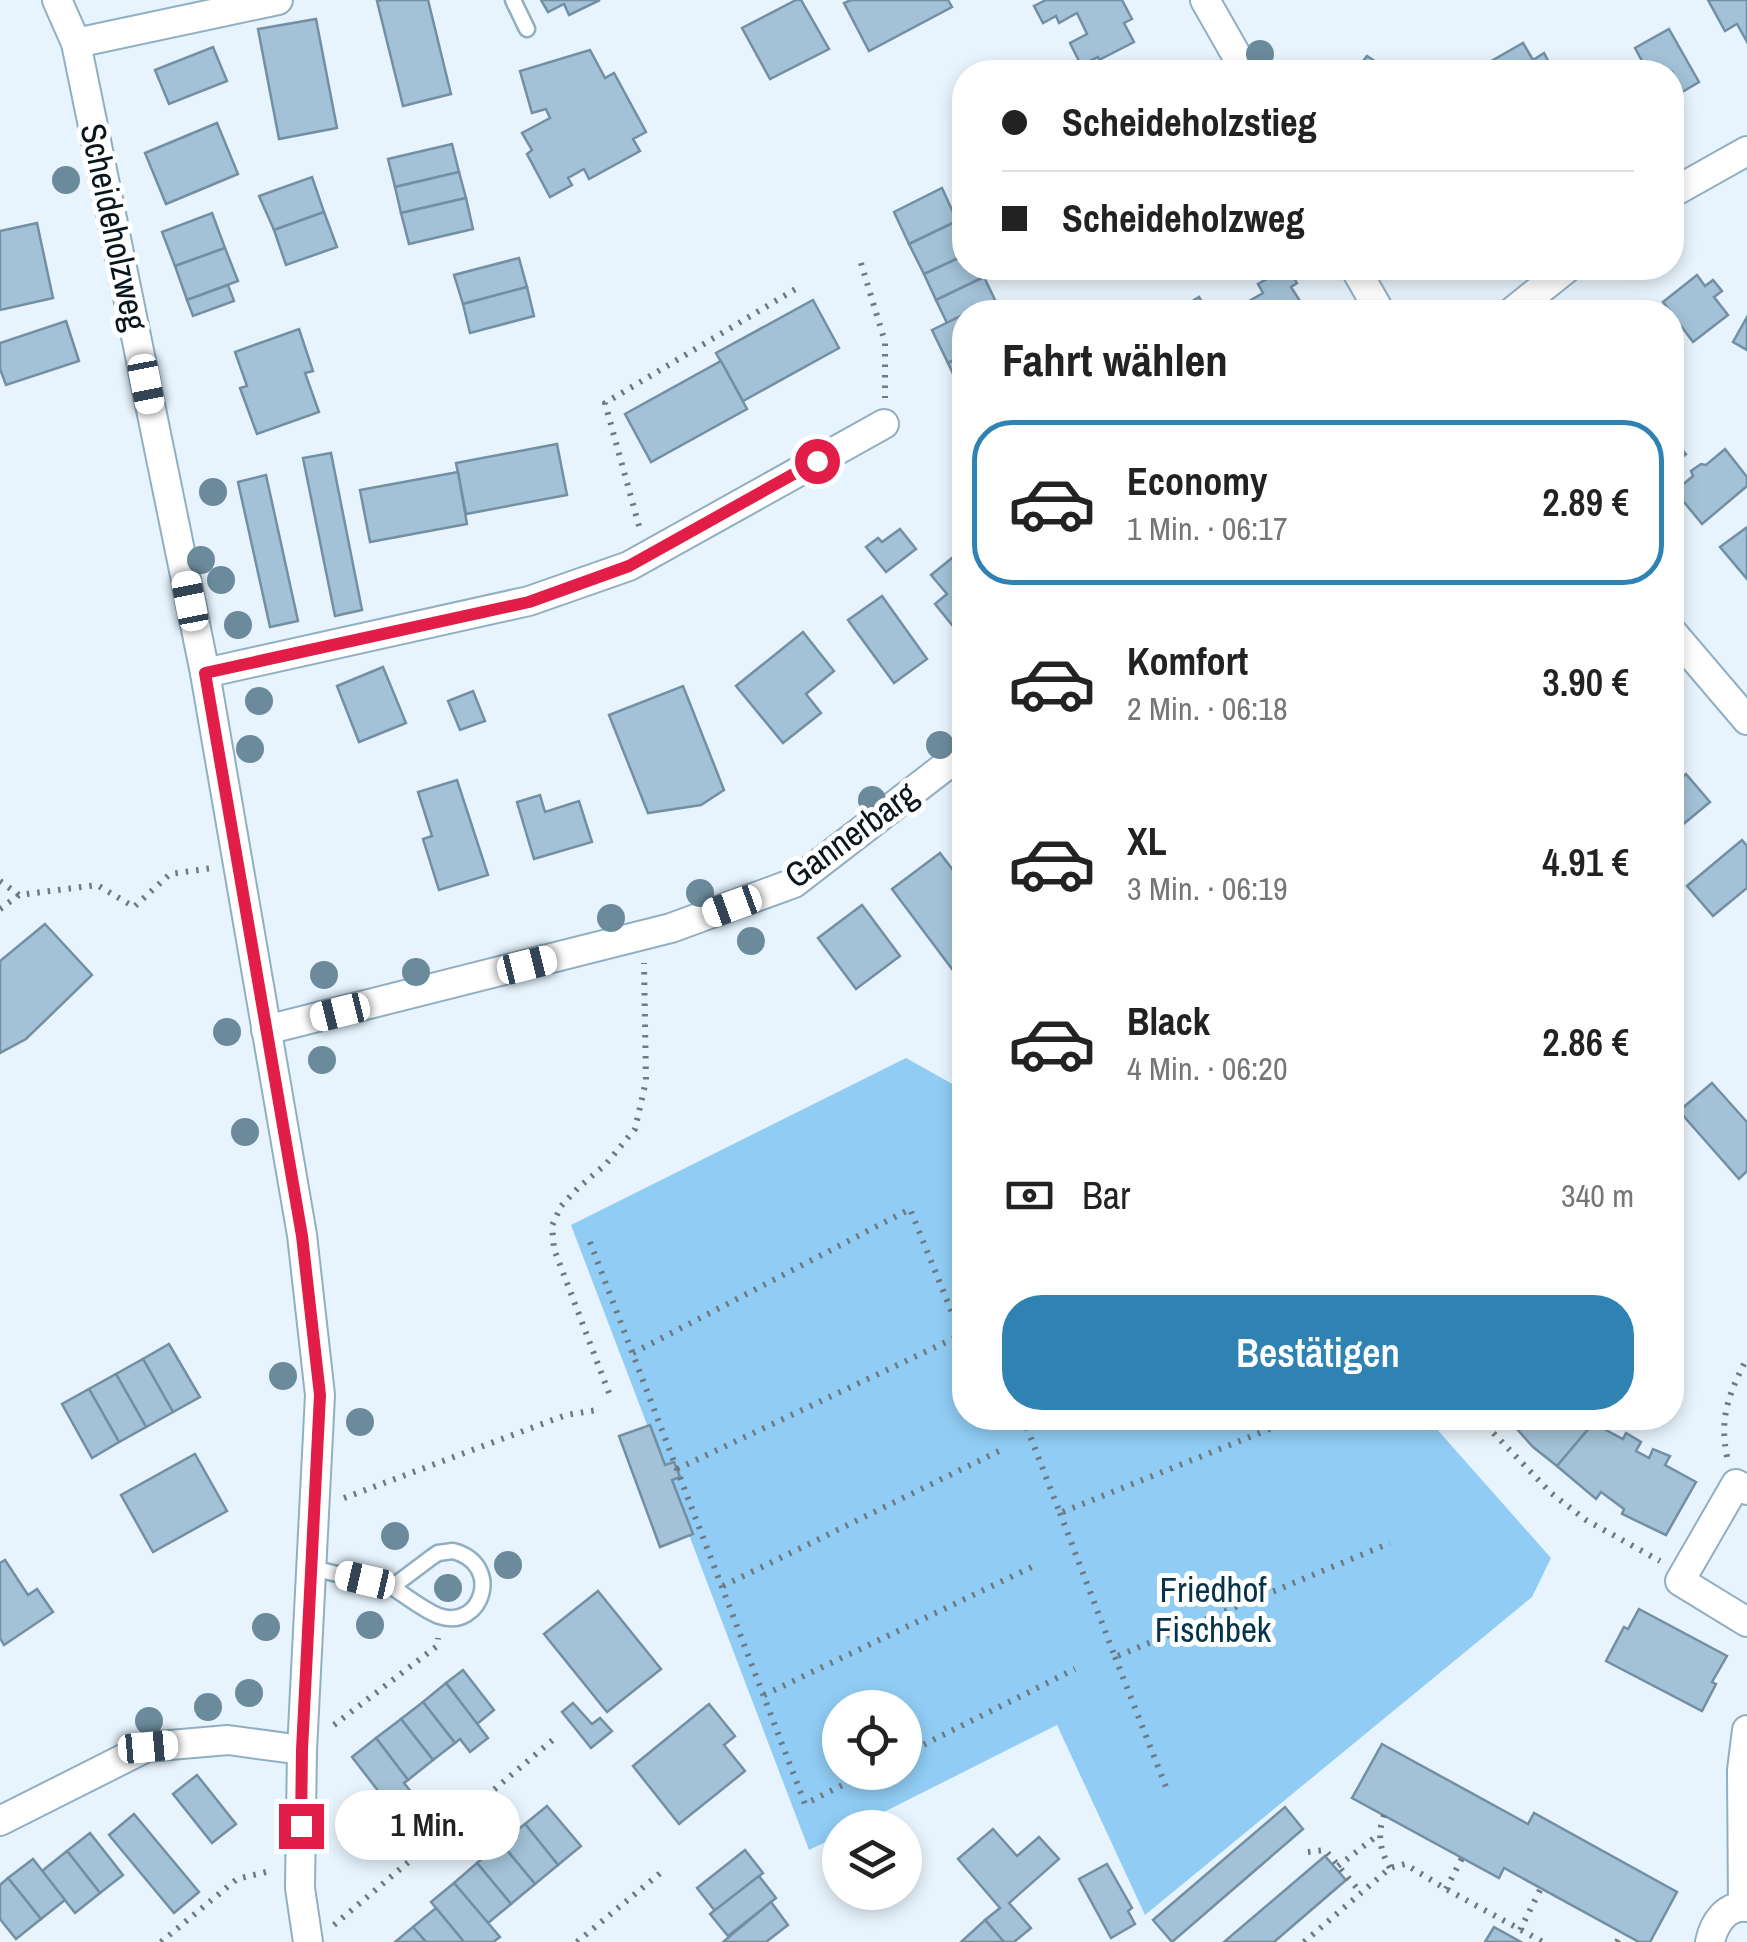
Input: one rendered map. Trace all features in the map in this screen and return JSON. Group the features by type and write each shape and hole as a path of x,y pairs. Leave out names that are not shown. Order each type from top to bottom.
{"street":[{"name":"Scheideholzweg","path":"58,0 76,43 205,673 302,1236 320,1395 302,1750 300,1888 319,1936"},
{"path":"76,43 278,0"},
{"path":"1205,0 1239,60"},
{"path":"1684,186 1747,152"},
{"path":"1527,300 1552,280"},
{"path":"205,673 529,602 629,566 884,424"},
{"path":"1684,646 1747,720"},
{"name":"Gannerbarg","path":"266,1030 639,937 794,883 952,761"},
{"path":"1742,1487 1680,1582 1747,1622"},
{"path":"1710,1942 1723,1916 1737,1907 1745,1907 1742,1770 1747,1730"},
{"path":"0,1821 148,1747 228,1740 302,1750"}],"lane":[{"path":"513,0 527,28"},
{"path":"312,1568 392,1586 443,1618 471,1611 483,1586 480,1572 466,1556 452,1551 438,1553 392,1586"}],"path":[{"path":"860,263 885,342 884,424"},
{"path":"648,556 605,404 799,287"},
{"path":"0,909 19,894 97,885 134,906 170,874 238,864"},
{"path":"0,881 19,894"},
{"path":"608,1394 554,1248 552,1226 561,1206 606,1164 635,1129 646,1081 644,966 639,937"},
{"path":"633,1352 910,1208 952,1308"},
{"path":"590,1242 806,1804 833,1790"},
{"path":"677,1468 952,1339"},
{"path":"1742,1487 1728,1461 1724,1412 1747,1358"},
{"path":"314,1506 356,1495 566,1415 597,1410"},
{"path":"1027,1430 1166,1786"},
{"path":"1060,1513 1267,1430"},
{"path":"1490,1430 1550,1493 1586,1520 1684,1574"},
{"path":"723,1586 998,1452"},
{"path":"1115,1656 1390,1543"},
{"path":"764,1694 1038,1564"},
{"path":"302,1750 436,1646 443,1618"},
{"path":"922,1746 1075,1670"},
{"path":"319,1936 554,1738"},
{"path":"1384,1815 1379,1834 1390,1868"},
{"path":"1338,1866 1379,1834"},
{"path":"1308,1852 1325,1850 1362,1892"},
{"path":"1446,1889 1462,1858"},
{"path":"161,1942 237,1879 300,1863"},
{"path":"1304,1942 1390,1868 1405,1864 1543,1942"},
{"path":"576,1942 664,1870"},
{"path":"1520,1930 1541,1888"},
{"path":"1617,1942 1622,1932"}],"green space":[{"name":"Friedhof Fischbek","path":"906,1058 952,1084 952,1430 1438,1430 1551,1558 1532,1597 1145,1915 1057,1725 888,1810 822,1810 822,1844 809,1850 571,1225"}],"building":[{"path":"428,0 451,94 403,106 377,1"},
{"path":"541,0 600,0 569,15 564,4 548,12"},
{"path":"801,0 829,49 770,79 742,28"},
{"path":"948,0 952,7 869,51 844,3"},
{"path":"1046,0 1122,0 1132,19 1124,23 1134,42 1099,60 1078,60 1070,43 1087,34 1077,13 1059,23 1056,16 1043,23 1034,6"},
{"path":"1708,0 1747,0 1747,42 1737,24 1725,31"},
{"path":"316,19 337,128 279,139 258,29"},
{"path":"1669,29 1699,82 1684,91 1684,60 1642,60 1635,48"},
{"path":"1523,43 1533,60 1493,60"},
{"path":"213,47 227,81 169,104 155,70"},
{"path":"590,50 605,78 614,73 646,132 633,139 640,151 589,179 584,169 568,178 572,185 550,197 527,154 532,150 522,133 550,118 546,109 532,113 520,71"},
{"path":"217,123 238,174 166,204 145,153"},
{"path":"452,144 459,172 395,187 388,159"},
{"path":"459,172 466,198 401,213 395,187"},
{"path":"312,177 324,212 274,230 259,196"},
{"path":"942,188 952,210 952,223 909,244 894,212"},
{"path":"466,198 473,229 409,244 401,213"},
{"path":"324,212 337,247 286,265 274,230"},
{"path":"212,213 225,248 175,266 162,232"},
{"path":"37,223 53,298 0,310 0,231"},
{"path":"952,223 952,261 924,274 909,244"},
{"path":"225,248 238,281 187,300 175,266"},
{"path":"519,258 527,287 463,304 454,275"},
{"path":"952,261 952,280 978,280 936,300 924,274"},
{"path":"1697,275 1705,286 1713,280 1722,291 1714,297 1728,315 1693,342 1684,330 1684,300 1666,300"},
{"path":"985,280 995,300 952,300 952,321 947,323 936,300"},
{"path":"1265,280 1295,280 1297,283 1291,287 1299,300 1251,300 1263,293 1258,284"},
{"path":"228,285 234,301 193,316 187,300"},
{"path":"527,287 534,316 470,333 463,304"},
{"path":"813,300 839,348 743,401 716,353"},
{"path":"1747,317 1747,350 1733,342"},
{"path":"952,320 952,361 948,363 932,330"},
{"path":"66,321 79,361 6,385 0,369 0,343"},
{"path":"299,329 313,371 305,373 319,412 257,434 240,388 247,386 235,352"},
{"path":"721,361 747,409 651,462 625,414"},
{"path":"557,444 567,495 466,514 456,463"},
{"path":"1725,449 1747,477 1747,486 1702,524 1684,502 1684,484 1693,476 1691,471 1706,465"},
{"path":"331,453 362,610 335,616 303,458"},
{"path":"458,472 467,524 370,542 360,490"},
{"path":"266,475 298,621 270,627 238,482"},
{"path":"900,529 916,549 886,572 866,547 878,538 882,542"},
{"path":"1747,530 1747,579 1720,547"},
{"path":"952,558 952,625 935,604 947,594 931,575"},
{"path":"882,596 927,659 894,683 848,620"},
{"path":"803,632 834,671 806,694 821,713 783,743 736,686"},
{"path":"383,667 406,723 359,742 337,686"},
{"path":"683,686 724,790 701,805 648,813 609,715"},
{"path":"473,691 485,721 460,730 448,701"},
{"path":"1686,774 1710,802 1684,824 1684,776"},
{"path":"457,780 488,875 439,890 423,839 432,836 418,792"},
{"path":"540,795 545,812 579,801 592,842 534,859 517,802"},
{"path":"1742,840 1747,846 1747,888 1713,916 1687,886"},
{"path":"940,853 952,869 952,969 892,889"},
{"path":"862,905 900,956 856,989 818,938"},
{"path":"45,924 92,975 26,1039 0,1053 0,961"},
{"path":"1712,1083 1747,1122 1747,1171 1739,1179 1684,1117 1684,1107"},
{"path":"169,1344 200,1397 173,1412 143,1359"},
{"path":"143,1359 173,1412 146,1427 116,1374"},
{"path":"116,1374 146,1427 119,1442 89,1389"},
{"path":"89,1389 119,1442 92,1458 62,1404"},
{"path":"650,1425 665,1465 674,1462 680,1477 672,1480 693,1534 660,1547 619,1436"},
{"path":"1518,1430 1588,1430 1557,1466"},
{"path":"1588,1430 1606,1430 1623,1439 1626,1433 1641,1442 1636,1451 1649,1458 1653,1449 1670,1456 1665,1465 1696,1482 1666,1535 1622,1514 1624,1509 1601,1492 1596,1499 1557,1466"},
{"path":"195,1454 227,1511 153,1552 121,1495"},
{"path":"5,1560 28,1595 37,1589 53,1612 4,1645 0,1638 0,1563"},
{"path":"598,1591 661,1669 607,1712 544,1634"},
{"path":"1639,1609 1727,1656 1702,1711 1606,1661 1624,1627 1628,1629"},
{"path":"463,1670 494,1710 477,1724 446,1683"},
{"path":"446,1683 488,1738 470,1752 460,1739 455,1743 423,1702"},
{"path":"423,1702 455,1743 433,1760 401,1719"},
{"path":"573,1703 592,1724 600,1718 612,1731 591,1748 562,1712"},
{"path":"709,1704 735,1736 724,1745 745,1771 679,1824 633,1766"},
{"path":"401,1719 433,1760 408,1780 376,1738"},
{"path":"376,1738 408,1780 404,1783 416,1798 396,1814 352,1757"},
{"path":"1382,1744 1528,1824 1534,1813 1677,1892 1650,1942 1639,1942 1504,1868 1499,1878 1352,1798"},
{"path":"197,1775 236,1824 212,1843 173,1794"},
{"path":"547,1806 581,1846 558,1865 525,1824"},
{"path":"1285,1807 1303,1829 1172,1942 1153,1920"},
{"path":"134,1814 199,1892 174,1913 109,1835"},
{"path":"525,1824 558,1865 535,1884 501,1843"},
{"path":"993,1829 1017,1856 1039,1837 1059,1859 1009,1903 1031,1928 1014,1942 1004,1942 985,1920 1000,1908 958,1859"},
{"path":"90,1833 123,1875 100,1893 67,1851"},
{"path":"501,1843 535,1884 511,1904 477,1863"},
{"path":"745,1850 763,1873 715,1911 697,1888"},
{"path":"67,1851 100,1893 75,1913 42,1871"},
{"path":"1325,1856 1346,1880 1274,1942 1224,1942"},
{"path":"33,1859 65,1900 41,1919 8,1878"},
{"path":"477,1863 511,1904 488,1923 454,1883"},
{"path":"1107,1864 1132,1908 1128,1911 1135,1924 1111,1938 1079,1879"},
{"path":"759,1876 776,1898 728,1936 710,1914"},
{"path":"8,1878 41,1919 16,1939 0,1919 0,1885"},
{"path":"454,1883 500,1937 493,1942 464,1942 431,1902"},
{"path":"771,1902 788,1925 766,1942 723,1942"},
{"path":"436,1908 464,1942 426,1942 413,1927"},
{"path":"985,1920 1004,1942 961,1942"},
{"path":"413,1927 426,1942 395,1942"},
{"path":"1494,1927 1521,1942 1485,1942"}],"route":[{"path":"301,1826 320,1395 302,1236 205,673 529,602 629,566 817,461"}]}
